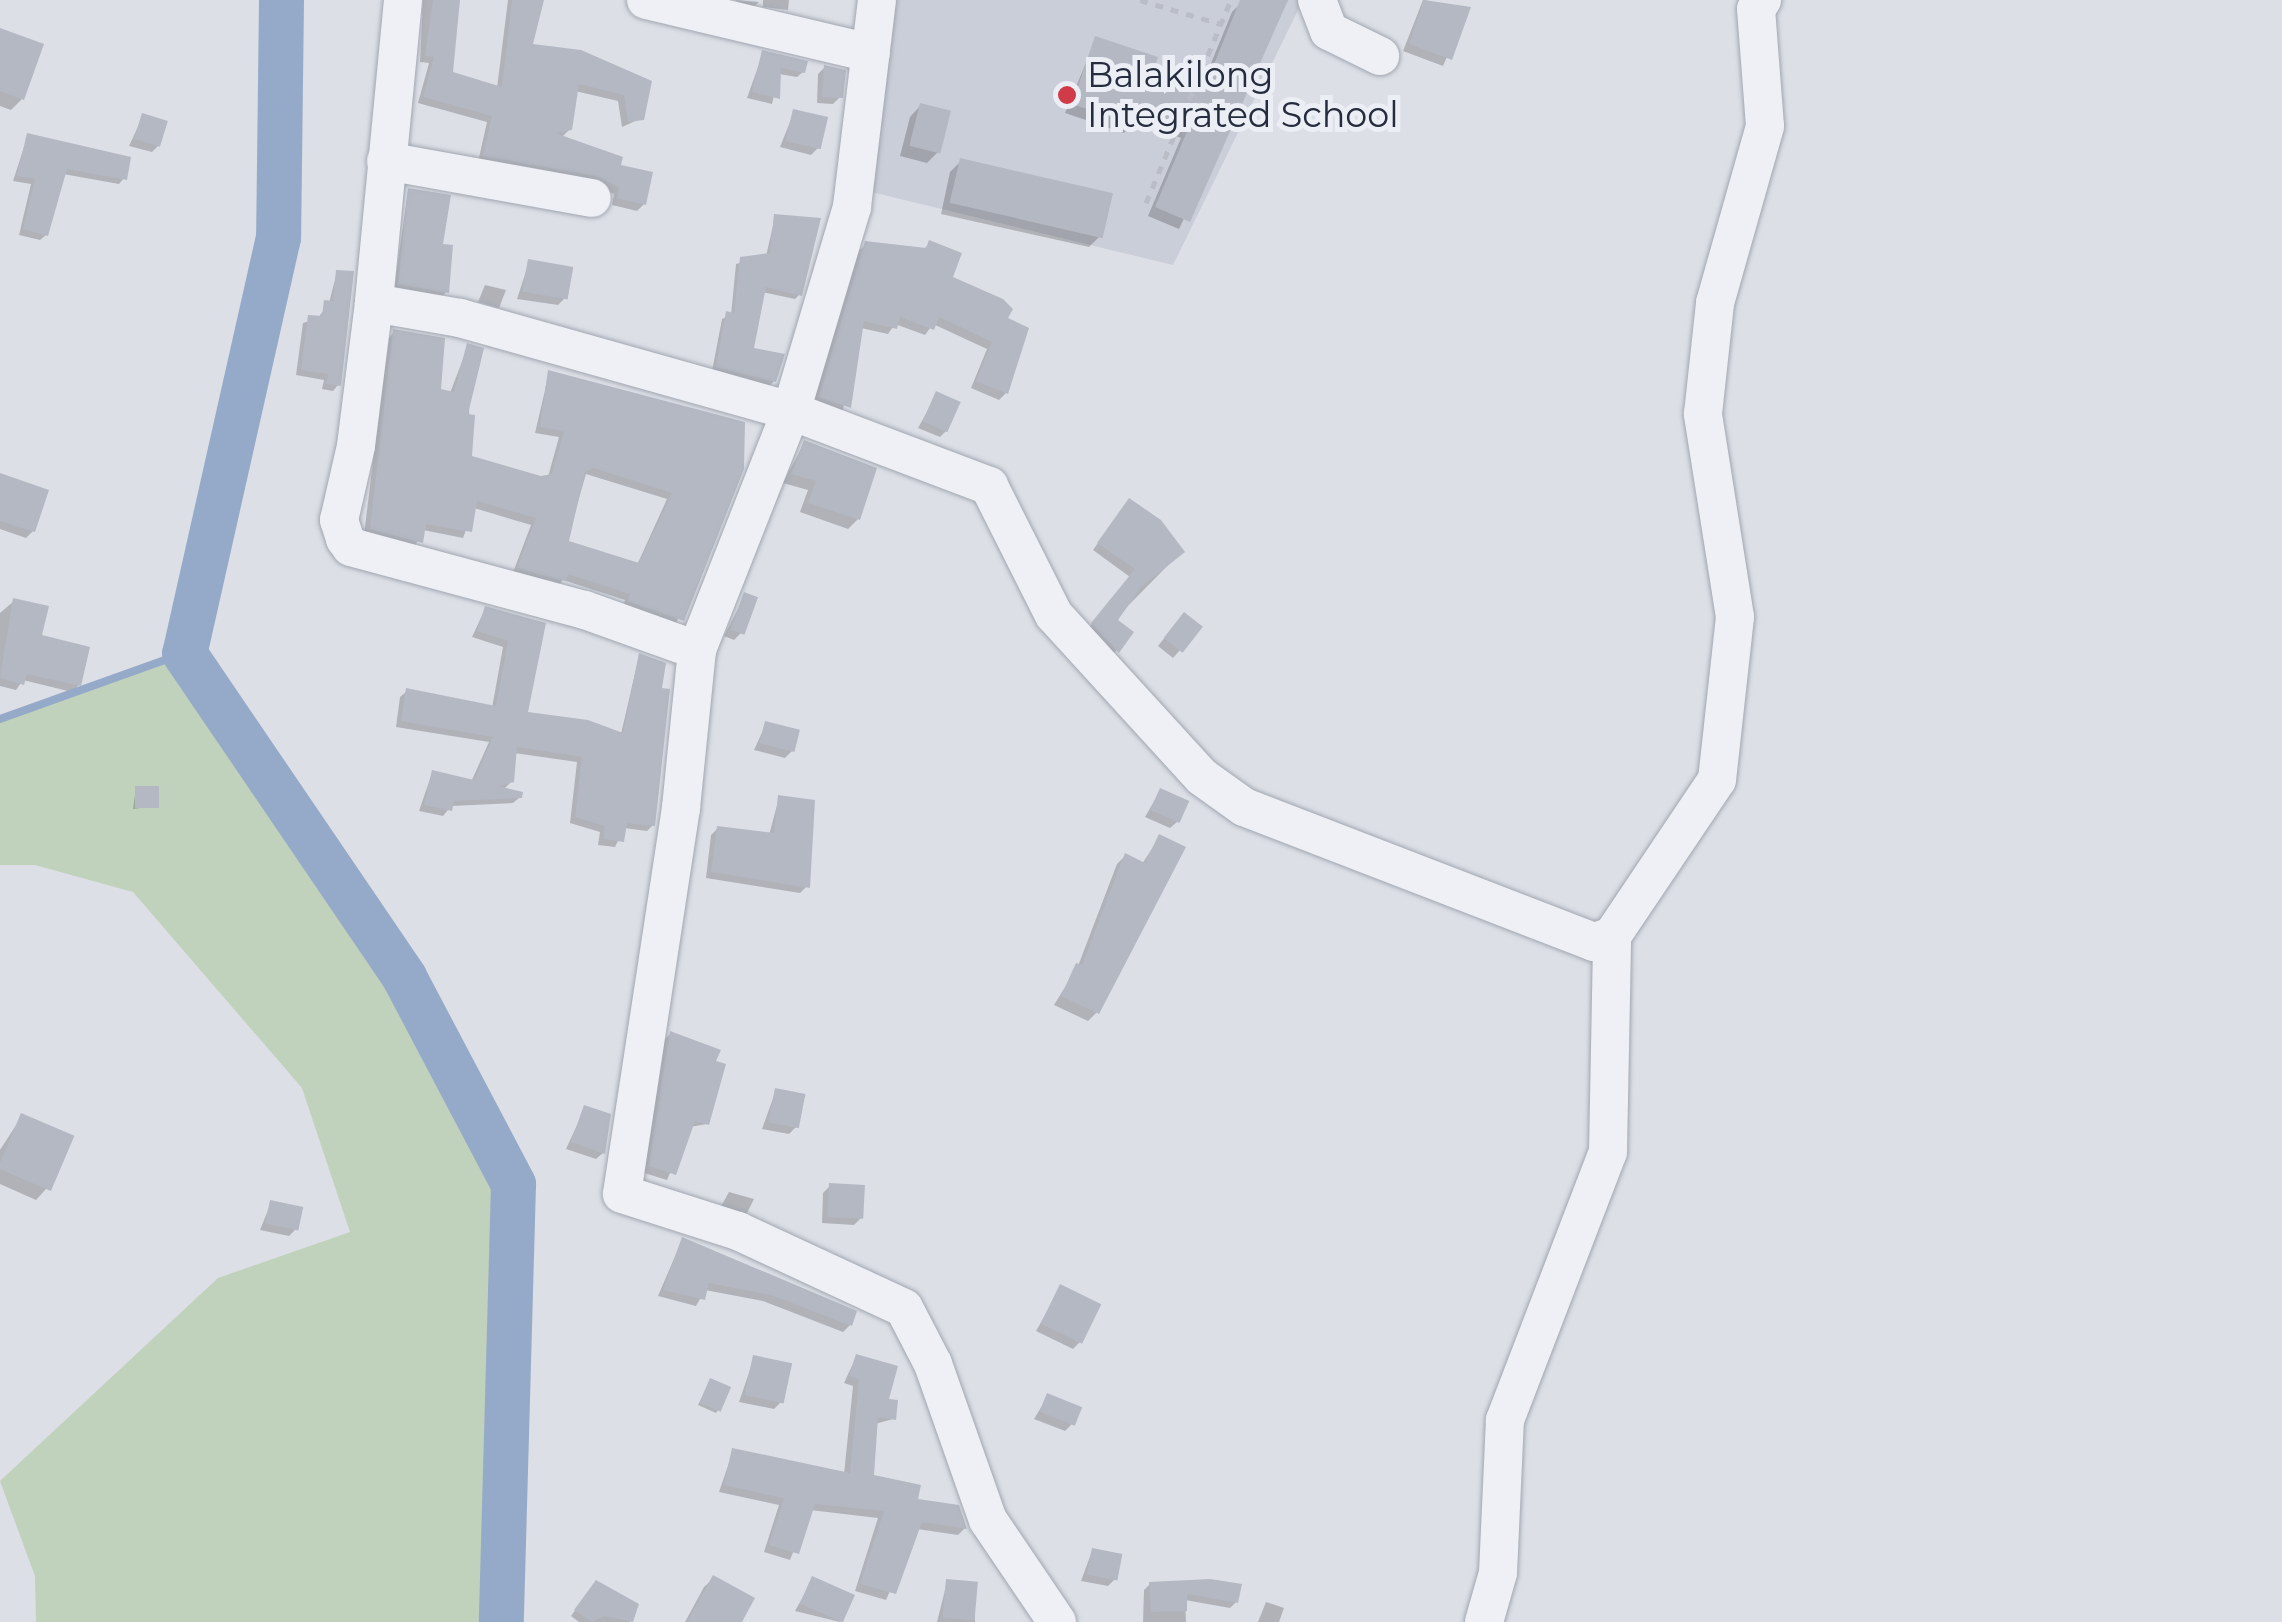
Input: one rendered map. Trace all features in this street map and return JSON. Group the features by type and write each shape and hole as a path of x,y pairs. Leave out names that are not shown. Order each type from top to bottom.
{"street":[{"path":"403,0 374,303 356,446 339,520 351,547 585,610 697,650"},
{"path":"646,0 870,54"},
{"path":"877,0 852,207 791,411 697,650 681,808 622,1194 738,1231 904,1308 933,1364 988,1520 1057,1622"},
{"path":"1317,0 1328,31 1380,56"},
{"path":"1484,1622 1498,1573 1495,1522 1505,1420 1608,1152 1612,936 1717,780 1736,617 1703,414 1715,303 1765,126 1756,9 1762,0"},
{"path":"386,160 592,198"},
{"path":"374,303 460,318 791,411 989,486 1054,615 1202,777 1244,807 1594,942 1612,936"}],"path":[{"path":"1140,0 1221,24"},
{"path":"1146,203 1231,0"}],"shaded area":[{"name":"Balakilong Integrated School","path":"892,0 1303,0 1173,265 863,190"}],"green space":[{"path":"184,653 404,977 513,1184 490,1622 36,1622 35,1576 0,1481 218,1278 350,1232 302,1088 133,892 35,865 0,865 0,719"}],"building":[{"path":"433,0 460,0 453,72 502,87 512,0 544,0 533,44 581,50 652,81 644,120 628,122 624,95 579,84 572,130 555,133 623,157 621,165 653,172 646,205 617,198 619,187 596,176 483,156 492,116 423,97 434,57 425,56"},
{"path":"1240,0 1288,0 1190,222 1155,207 1188,129 1140,112 1135,125 1072,104 1095,36 1158,57 1154,70 1204,89"},
{"path":"1424,0 1471,7 1452,60 1409,44"},
{"path":"0,28 44,44 24,100 0,91"},
{"path":"762,50 808,61 805,73 781,68 780,99 752,92"},
{"path":"824,65 846,70 843,98 822,97"},
{"path":"920,103 951,111 940,153 909,146"},
{"path":"793,109 828,117 821,149 786,141"},
{"path":"142,113 168,121 160,147 134,139"},
{"path":"27,133 131,157 127,180 67,169 48,236 23,229 35,179 17,176"},
{"path":"960,158 1113,193 1103,238 950,203"},
{"path":"408,188 451,195 443,244 453,245 449,293 398,284"},
{"path":"774,214 821,218 802,296 766,287 754,348 785,354 776,382 716,367 726,311 734,313 740,257 770,253"},
{"path":"929,240 962,253 953,277 1003,299 1013,309 1008,318 1029,328 1008,394 976,381 992,342 939,317 934,330 900,317 897,329 864,321 851,408 819,397 865,241 926,248"},
{"path":"528,259 573,267 568,299 522,291"},
{"path":"336,270 354,271 341,386 326,384 328,374 301,370 308,315 322,316 324,300 333,301"},
{"path":"393,329 445,338 441,389 454,392 467,343 484,348 468,414 475,415 472,456 541,476 552,474 564,431 540,427 548,370 745,422 744,469 684,621 628,601 630,594 568,574 566,581 517,568 536,518 477,501 472,532 426,524 423,543 370,529","holes":["594,468 672,493 639,563 569,541 585,472"]},
{"path":"936,391 961,402 947,432 923,421"},
{"path":"804,440 877,468 860,520 808,503 816,481 791,474"},
{"path":"0,473 49,490 35,532 0,521"},
{"path":"1129,498 1161,520 1185,552 1141,587 1118,620 1134,632 1119,653 1091,623 1135,569 1097,543"},
{"path":"744,592 758,597 744,635 730,630"},
{"path":"13,598 49,606 42,635 90,647 81,686 27,674 24,685 0,678"},
{"path":"485,606 546,623 528,712 588,720 623,733 639,653 666,663 662,688 670,689 655,826 627,823 624,842 603,839 605,826 575,817 582,757 517,747 514,782 498,786 523,792 522,798 454,801 452,811 424,805 432,770 474,780 493,737 401,721 406,688 496,706 508,641 477,631"},
{"path":"1184,612 1203,627 1183,653 1164,638"},
{"path":"765,721 800,730 794,752 759,743"},
{"path":"135,786 159,786 159,808 135,808"},
{"path":"1160,788 1189,801 1179,823 1150,810"},
{"path":"778,795 815,800 810,888 711,872 717,826 774,833"},
{"path":"1159,834 1186,847 1099,1014 1061,996 1076,963 1082,965 1125,853 1145,863"},
{"path":"670,1031 721,1050 716,1061 726,1064 709,1125 695,1121 676,1175 649,1166"},
{"path":"775,1088 805,1094 799,1128 768,1122"},
{"path":"584,1105 611,1114 605,1154 571,1142"},
{"path":"21,1113 74,1136 51,1191 0,1169"},
{"path":"829,1183 865,1185 863,1219 827,1217"},
{"path":"270,1200 303,1207 298,1231 265,1223"},
{"path":"682,1237 857,1311 852,1326 771,1295 709,1283 705,1300 663,1290"},
{"path":"1060,1284 1101,1304 1082,1344 1041,1324"},
{"path":"856,1354 898,1366 889,1399 898,1400 896,1420 878,1417 874,1475 921,1485 918,1499 959,1505 967,1529 922,1522 896,1594 860,1584 884,1511 815,1504 799,1554 769,1545 784,1498 724,1485 732,1448 850,1473 859,1379 849,1376"},
{"path":"753,1355 792,1363 784,1403 744,1395"},
{"path":"710,1378 731,1387 721,1412 699,1403"},
{"path":"1047,1393 1082,1407 1075,1426 1040,1412"},
{"path":"1092,1548 1122,1554 1117,1580 1087,1575"},
{"path":"713,1575 755,1598 742,1622 687,1622"},
{"path":"812,1576 855,1595 843,1622 800,1603"},
{"path":"946,1579 978,1582 974,1621 943,1618"},
{"path":"1210,1579 1242,1584 1238,1603 1187,1594 1187,1611 1151,1612 1149,1582"},
{"path":"596,1580 639,1604 633,1622 604,1616 592,1622 574,1610"}],"waterway":[{"path":"281,0 278,237 184,653 404,977 513,1184 501,1622"},
{"path":"0,719 184,653"}],"place":[{"name":"Balakilong Integrated School","path":"1067,95"}]}
